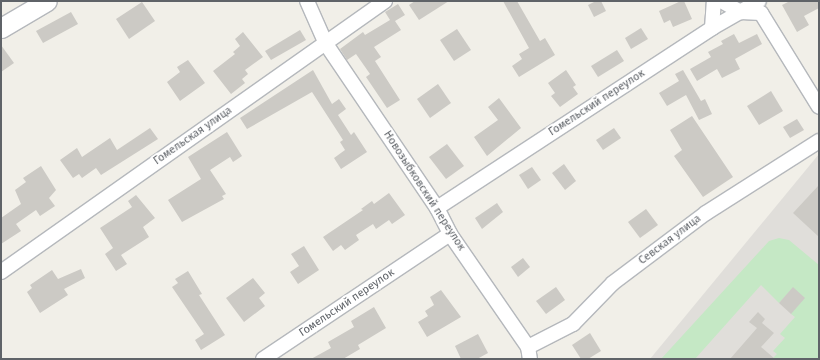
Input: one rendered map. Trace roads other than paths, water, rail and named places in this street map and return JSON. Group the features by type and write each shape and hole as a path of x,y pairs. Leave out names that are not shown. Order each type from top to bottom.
{"street":[{"path":"1,28 47,1"},
{"name":"Новозыбковский переулок","path":"307,1 326,44 437,208 450,234 529,353"},
{"name":"Гомельская улица","path":"1,272 385,1"},
{"path":"712,28 714,1"},
{"path":"721,1 741,12 761,13 819,107"},
{"name":"Гомельский переулок","path":"437,208 712,28 759,1"},
{"name":"Севская улица","path":"529,353 573,324 613,283 706,213 819,141"},
{"name":"Гомельский переулок","path":"264,359 450,234"}]}
